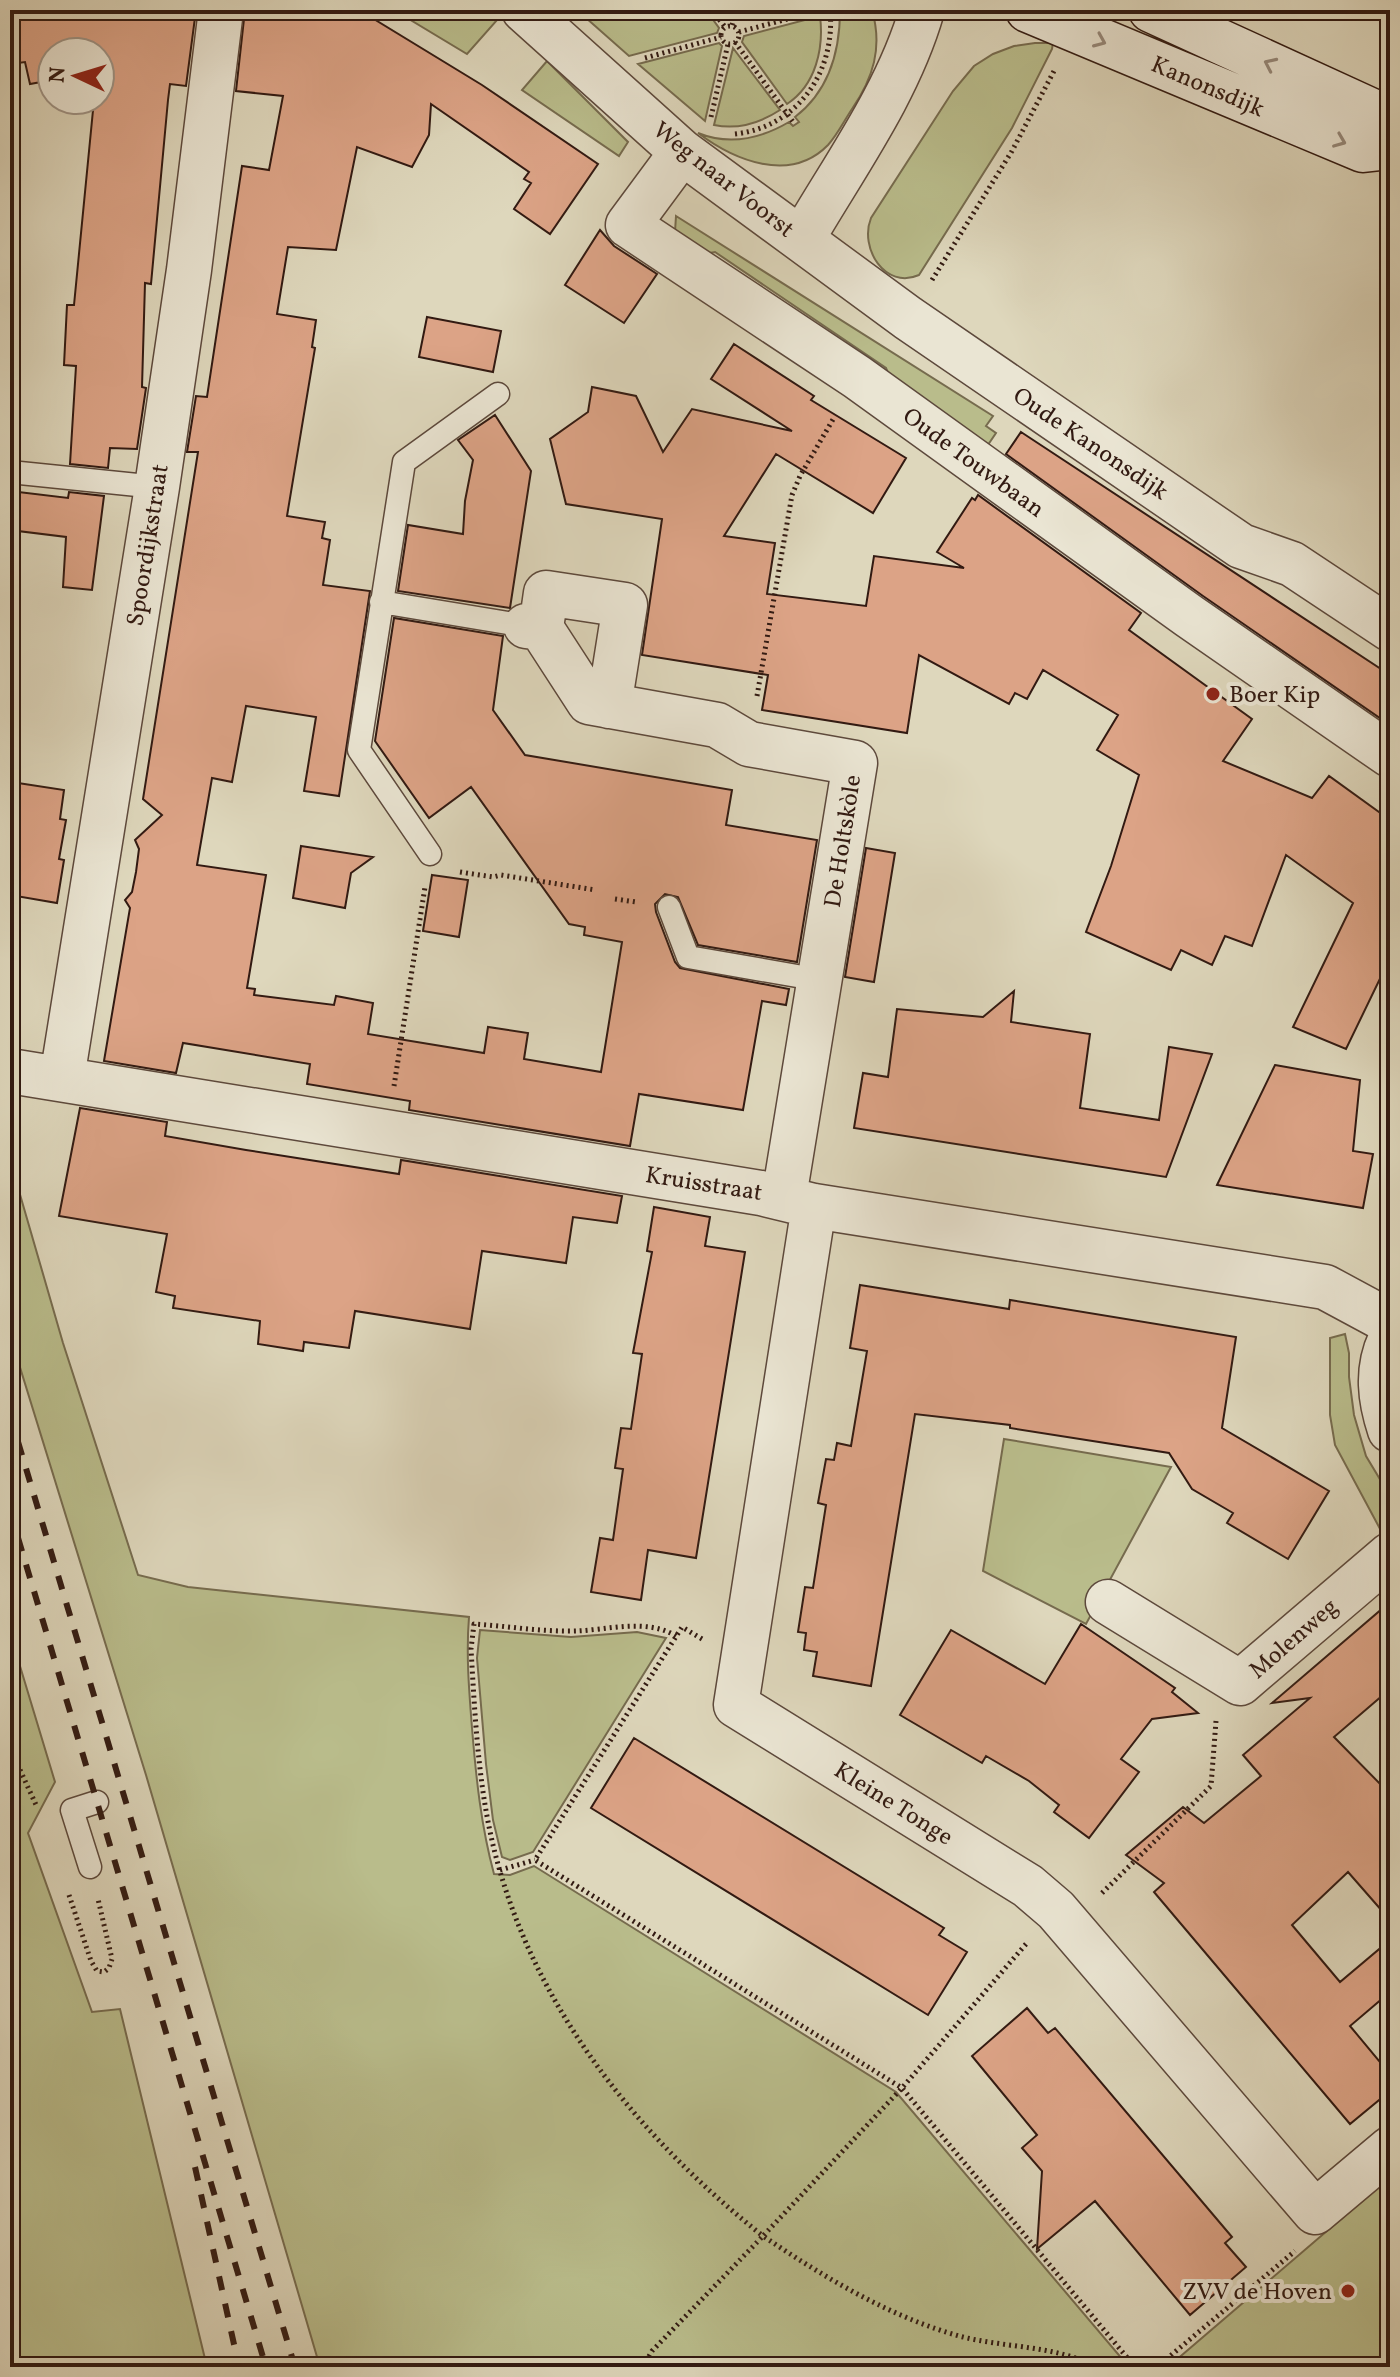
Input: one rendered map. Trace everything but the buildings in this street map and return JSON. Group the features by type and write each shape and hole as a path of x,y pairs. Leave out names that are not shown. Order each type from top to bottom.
{"street":[{"name":"Spoordijkstraat","path":"62,1078 157,487 189,270 221,10"},
{"name":"Weg naar Voorst","path":"524,10 594,71 695,141 802,239 897,77 922,10"},
{"name":"Kanonsdijk","path":"1028,10 1363,150 1390,147"},
{"name":"Kanonsdijk","path":"1151,10 1372,111 1390,124"},
{"name":"Oude Touwbaan","path":"695,141 628,225 857,377 1189,616 1390,755"},
{"name":"Oude Kanonsdijk","path":"802,239 908,318 1241,546 1292,564 1390,629"},
{"path":"533,627 546,593 625,605 609,706"},
{"name":"De Holtskòle","path":"533,627 589,702 717,725 749,744 855,763 820,980 799,1201"},
{"name":"Kruisstraat","path":"10,1071 1325,1287 1390,1322"},
{"name":"Kleine Tonge","path":"799,1201 736,1705 1028,1886 1063,1917 1315,2212"},
{"path":"1390,1340 1381,1370 1381,1402 1390,1430"},
{"name":"Molenweg","path":"1108,1602 1240,1683 1390,1555"},
{"path":"1315,2212 1390,2149"}],"lane":[{"path":"429,860 359,750 404,462 498,394"},
{"path":"10,472 157,487"},
{"path":"381,602 533,627"},
{"path":"669,907 688,957 820,980"},
{"path":"90,1867 72,1810 97,1802"}],"path":[{"path":"712,10 739,32 821,10"},
{"path":"594,71 721,37 736,10"},
{"path":"782,10 785,20"},
{"path":"724,134 762,128 788,114 808,96 825,63 831,29 830,10"},
{"path":"908,318 1012,151 1074,30"},
{"path":"735,42 739,32"},
{"path":"721,37 728,44"},
{"path":"735,42 793,122"},
{"path":"728,44 735,42"},
{"path":"695,141 728,44"},
{"path":"749,744 792,495 857,377"},
{"path":"387,1131 429,860 493,877 501,875 596,890"},
{"path":"676,1636 670,1632 629,1626 575,1631 474,1624 471,1649 487,1816 500,1870 521,1932 560,2009 603,2075 672,2156 707,2190 763,2236 820,2273 892,2311 959,2335 1068,2356 1096,2367"},
{"path":"500,1870 535,1860 682,1627 742,1664"},
{"path":"643,2367 652,2351 1063,1917 1211,1786 1215,1723 1240,1683"},
{"path":"535,1860 902,2088 1135,2367"},
{"path":"1157,2367 1306,2242 1315,2212"}],"green space":[{"path":"394,10 486,10 498,19 467,54"},
{"path":"577,10 706,10 719,28 717,33 629,56"},
{"path":"840,10 872,10 876,50 866,86 828,145 813,157 797,163 762,164 728,152 698,133 722,139 745,139 789,122 793,126 799,122 795,117 816,95 830,69 838,40"},
{"path":"820,16 821,41 816,65 805,87 787,104 742,42 744,36"},
{"path":"719,43 722,46 705,121 638,64"},
{"path":"1053,43 1012,128 919,275 895,277 878,263 872,253 868,230 871,218 953,91 974,66 1014,46"},
{"path":"733,48 780,110 748,124 732,127 714,125"},
{"path":"547,61 628,142 619,156 522,90"},
{"path":"676,216 993,416 986,426 996,433 981,455 898,397 886,368 715,252 697,255 675,232"},
{"path":"10,1160 63,1343 138,1575 188,1587 469,1617 468,1672 475,1765 482,1820 494,1874 510,1875 534,1866 896,2092 1129,2367 320,2367 146,1775 10,1335"},
{"path":"1345,1334 1354,1415 1366,1456 1390,1496 1390,1537 1386,1540 1335,1445 1330,1415 1330,1338"},
{"path":"1004,1439 1171,1467 1086,1624 983,1571"},
{"path":"480,1630 571,1637 637,1632 666,1638 533,1852 510,1860 502,1857 493,1820 477,1658"},
{"path":"10,1633 55,1782 28,1833 92,2012 120,2009 207,2367 10,2367"},
{"name":"ZVV de Hoven","path":"1390,2177 1390,2367 1168,2367"}],"railway":[{"path":"10,1415 295,2367"},
{"path":"10,1511 266,2367"},
{"path":"195,2167 239,2367"}],"place":[{"name":"Boer Kip","path":"1213,694"},
{"name":"ZVV de Hoven","path":"1348,2291"}]}
